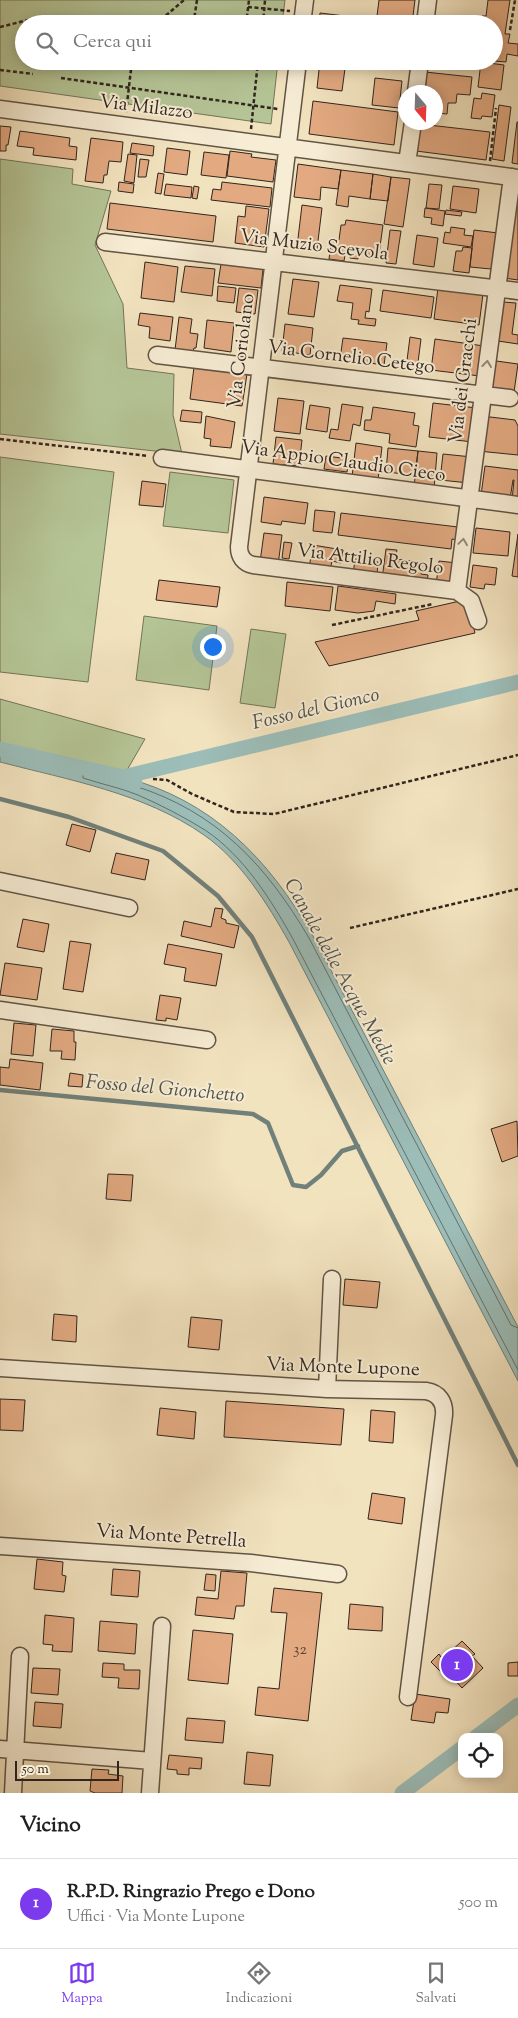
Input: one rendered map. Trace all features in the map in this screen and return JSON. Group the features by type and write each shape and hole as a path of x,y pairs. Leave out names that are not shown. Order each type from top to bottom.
{"street":[{"path":"426,15 428,0"},
{"name":"Via Coriolano","path":"242,559 239,547 297,70"},
{"path":"417,85 419,70"},
{"name":"Via Milazzo","path":"0,109 515,178"},
{"path":"408,163 411,130"},
{"name":"Via dei Gracchi","path":"457,590 497,288 515,178"},
{"name":"Via Muzio Scevola","path":"105,242 518,290"},
{"name":"Via Cornelio Cetego","path":"157,355 510,398"},
{"name":"Via Appio Claudio Cieco","path":"162,458 518,505"},
{"name":"Via Attilio Regolo","path":"242,559 253,565 457,590 471,601 478,621"},
{"path":"0,881 129,908"},
{"path":"0,1010 207,1040"},
{"path":"327,1389 332,1279"},
{"name":"Via Monte Lupone","path":"0,1368 327,1389 426,1391 437,1395 444,1405 408,1698"},
{"name":"Via Monte Petrella","path":"0,1546 251,1562 338,1574"},
{"path":"150,1793 162,1626"},
{"path":"13,1793 8,1749 20,1656"},
{"path":"8,1749 152,1761"}],"path":[{"path":"166,15 184,0"},
{"path":"195,15 197,0"},
{"path":"247,15 249,0"},
{"path":"264,15 265,0"},
{"path":"510,30 515,0"},
{"path":"248,7 304,12"},
{"path":"0,27 15,23"},
{"path":"0,70 33,74"},
{"path":"124,126 131,70"},
{"path":"249,142 257,70"},
{"path":"61,78 291,111"},
{"path":"488,174 496,108"},
{"path":"0,439 162,458"},
{"path":"332,625 436,603"},
{"path":"153,779 167,780 192,794 234,812 274,814 518,755"},
{"path":"350,928 518,889"}],"green space":[{"path":"0,0 285,0 283,15 15,15 15,70 277,70 271,124 0,86"},
{"path":"0,159 73,169 72,184 111,191 95,245 123,304 127,368 174,374 173,415 182,454 0,434"},
{"path":"0,457 114,472 88,682 0,672"},
{"path":"170,472 234,480 228,533 163,526"},
{"path":"144,616 217,626 209,690 136,680"},
{"path":"251,629 286,634 275,708 240,703"},
{"path":"0,699 145,739 123,777 0,749"}],"water":[{"path":"0,749 92,769 155,787 184,801 210,817 235,836 257,857 277,881 313,936 518,1327 518,1381 289,942 272,912 241,870 230,857 204,835 157,808 79,782 0,762"}],"building":[{"path":"379,0 415,0 413,15 377,15"},
{"path":"488,0 510,0 505,34 510,34 508,43 518,44 518,56 507,54 506,62 503,62 503,15 486,15"},
{"path":"320,13 336,15 320,15"},
{"path":"504,65 501,90 478,87 480,70 503,70"},
{"path":"319,70 345,70 342,91 317,88"},
{"path":"425,72 472,77 470,95 457,94 456,103 448,103 447,114 443,114 443,85 424,85"},
{"path":"375,78 402,81 402,85 398,85 398,108 372,105"},
{"path":"482,93 495,95 492,117 471,118 474,98 481,99"},
{"path":"313,101 398,112 394,145 309,134"},
{"path":"499,105 511,107 504,161 492,159"},
{"path":"518,122 518,164 512,163"},
{"path":"0,126 11,127 6,151 0,151"},
{"path":"443,127 490,132 486,160 416,151 419,130 443,130"},
{"path":"20,131 70,138 69,146 77,147 76,160 33,155 34,148 17,146"},
{"path":"91,138 123,142 121,162 109,161 107,175 104,175 103,183 85,181"},
{"path":"132,143 154,146 153,156 130,153"},
{"path":"167,148 190,151 187,175 164,172"},
{"path":"230,151 252,154 251,157 276,160 273,182 227,176"},
{"path":"204,152 229,155 226,178 201,175"},
{"path":"128,154 137,155 134,183 124,181"},
{"path":"140,159 149,160 146,177 138,177"},
{"path":"298,164 341,170 338,189 321,187 320,200 294,197"},
{"path":"341,170 373,174 370,199 349,196 348,207 336,205"},
{"path":"158,173 164,174 161,194 155,193"},
{"path":"373,174 391,177 388,201 370,199"},
{"path":"391,177 410,179 403,227 384,224"},
{"path":"119,182 134,184 133,193 118,191"},
{"path":"222,182 272,188 270,207 211,200 213,189 221,190"},
{"path":"166,184 192,187 191,198 164,195"},
{"path":"429,184 442,185 439,209 426,208"},
{"path":"194,186 199,187 197,199 192,198"},
{"path":"453,186 479,189 476,213 450,209"},
{"path":"515,194 518,194 518,280 504,278"},
{"path":"110,203 216,216 213,242 107,229"},
{"path":"302,205 322,208 317,249 297,247"},
{"path":"246,206 269,209 264,247 235,243 238,216 245,217"},
{"path":"425,208 445,211 443,226 431,224 432,218 424,217"},
{"path":"446,210 462,212 461,216 445,214"},
{"path":"346,220 383,225 379,254 374,253 374,256 359,254 358,259 350,258 351,250 346,249 344,261 329,259 332,239 339,240 341,225 345,225"},
{"path":"451,227 465,229 464,235 473,236 471,247 443,243 445,232 450,233"},
{"path":"390,230 401,231 396,264 386,263"},
{"path":"474,230 498,233 491,269 470,267"},
{"path":"417,235 438,238 434,267 413,264"},
{"path":"463,247 472,248 469,273 453,271 456,251 462,251"},
{"path":"145,262 178,267 174,302 141,298"},
{"path":"221,264 263,269 261,288 218,283"},
{"path":"185,266 215,269 212,296 181,292"},
{"path":"293,279 319,282 314,317 288,314"},
{"path":"340,285 372,289 369,312 366,311 365,318 376,319 375,326 358,324 359,320 351,319 353,303 337,301"},
{"path":"218,286 236,288 234,303 217,301"},
{"path":"239,288 258,290 255,314 236,312"},
{"path":"438,288 483,294 479,325 434,319"},
{"path":"383,290 434,297 431,318 380,311"},
{"path":"503,302 516,303 512,334 518,335 518,344 498,341"},
{"path":"140,313 173,317 170,341 149,338 150,327 138,325"},
{"path":"179,317 192,319 190,333 198,334 196,348 194,348 193,352 175,350"},
{"path":"207,320 234,323 231,352 204,348"},
{"path":"285,324 313,328 310,355 282,351"},
{"path":"410,337 421,339 417,370 406,368"},
{"path":"343,338 387,343 384,365 340,359"},
{"path":"435,339 484,346 480,376 431,370"},
{"path":"489,360 518,364 514,392 486,388"},
{"path":"194,367 247,374 242,406 190,399"},
{"path":"278,398 304,401 300,434 274,431"},
{"path":"433,403 477,408 473,442 429,437"},
{"path":"342,404 363,407 360,426 353,424 350,441 329,438 331,429 338,430"},
{"path":"310,405 330,408 327,432 306,429"},
{"path":"373,407 415,413 413,425 419,426 416,447 389,443 390,434 364,430 365,420 371,420"},
{"path":"182,410 202,412 201,423 180,421"},
{"path":"206,416 235,422 231,448 210,446 211,439 204,438"},
{"path":"482,416 515,420 518,426 518,455 478,451"},
{"path":"276,437 302,440 299,466 273,464"},
{"path":"356,443 382,447 378,480 352,477"},
{"path":"388,448 418,451 415,475 386,472"},
{"path":"418,451 437,453 434,489 414,487"},
{"path":"443,454 472,457 469,483 440,480"},
{"path":"326,456 349,459 347,472 324,469"},
{"path":"485,466 518,470 518,500 512,500 514,480 510,499 481,495"},
{"path":"142,481 166,484 163,507 139,505"},
{"path":"264,497 308,503 305,524 282,521 281,525 261,522"},
{"path":"315,510 335,512 332,533 313,531"},
{"path":"341,513 458,527 457,540 452,539 451,549 338,535"},
{"path":"476,528 510,532 508,556 473,553"},
{"path":"264,533 282,535 278,565 260,562"},
{"path":"518,534 518,577 512,576"},
{"path":"284,542 292,543 289,559 282,558"},
{"path":"313,545 343,550 341,563 332,561 330,571 309,568"},
{"path":"386,549 397,550 395,559 422,562 421,574 428,575 427,584 382,579"},
{"path":"355,559 378,562 377,575 353,575"},
{"path":"439,561 457,563 454,588 436,585"},
{"path":"473,565 497,568 495,585 485,584 484,589 470,587"},
{"path":"159,580 220,587 217,607 156,600"},
{"path":"287,582 333,587 330,611 285,606"},
{"path":"338,586 396,594 395,604 376,601 374,611 358,613 335,610"},
{"path":"460,601 468,602 475,633 329,666 315,642 419,620 416,611"},
{"path":"72,824 96,830 90,852 66,845"},
{"path":"116,853 149,860 145,880 111,873"},
{"path":"215,908 223,909 221,918 226,920 226,923 239,926 234,948 181,936 184,921 211,927"},
{"path":"23,919 49,924 44,952 17,947"},
{"path":"70,941 91,944 83,992 63,989"},
{"path":"168,944 222,954 216,986 184,981 186,968 164,964"},
{"path":"5,963 42,968 37,1000 0,995"},
{"path":"160,995 181,998 177,1020 166,1018 166,1021 156,1020"},
{"path":"14,1023 36,1025 33,1056 11,1054"},
{"path":"52,1029 74,1031 74,1042 76,1042 75,1060 61,1059 62,1051 50,1051"},
{"path":"10,1059 43,1063 40,1090 0,1085 0,1067 9,1068"},
{"path":"70,1073 83,1075 82,1087 68,1086"},
{"path":"517,1121 518,1156 502,1162 491,1129"},
{"path":"108,1174 133,1175 131,1201 106,1199"},
{"path":"345,1279 380,1282 377,1308 343,1305"},
{"path":"54,1314 77,1316 76,1342 52,1340"},
{"path":"191,1317 222,1320 219,1350 188,1347"},
{"path":"0,1399 25,1400 23,1431 0,1430"},
{"path":"226,1401 344,1409 341,1445 224,1437"},
{"path":"160,1408 196,1412 194,1439 157,1435"},
{"path":"371,1410 395,1412 393,1443 369,1441"},
{"path":"372,1493 405,1498 402,1524 368,1519"},
{"path":"37,1559 63,1562 62,1575 66,1576 64,1592 34,1589"},
{"path":"113,1569 140,1571 138,1597 111,1595"},
{"path":"221,1571 247,1573 244,1606 236,1606 234,1619 195,1615 197,1597 218,1599"},
{"path":"206,1574 216,1575 215,1591 204,1590"},
{"path":"274,1588 322,1593 308,1721 255,1715 258,1687 279,1689 287,1613 271,1612"},
{"path":"350,1604 383,1607 382,1631 348,1629"},
{"path":"45,1615 74,1618 72,1652 52,1651 53,1645 43,1644"},
{"path":"100,1621 137,1624 135,1654 98,1651"},
{"path":"193,1630 233,1634 228,1684 188,1680"},
{"path":"462,1641 475,1654 472,1656 483,1668 462,1688 451,1676 448,1679 431,1662 439,1654 441,1657 447,1651 449,1653"},
{"path":"518,1662 518,1676 508,1676 508,1663"},
{"path":"103,1663 124,1664 124,1670 140,1670 139,1689 118,1688 119,1678 102,1677"},
{"path":"33,1668 60,1669 58,1695 31,1693"},
{"path":"415,1694 450,1699 448,1713 436,1712 434,1723 411,1720"},
{"path":"35,1702 63,1704 61,1728 33,1726"},
{"path":"187,1718 225,1721 223,1743 185,1740"},
{"path":"247,1752 273,1755 270,1786 244,1784"},
{"path":"169,1755 202,1758 201,1769 189,1768 189,1775 177,1774 177,1770 167,1769"},
{"path":"92,1769 109,1770 108,1774 123,1776 122,1793 95,1793 90,1791"}],"waterway":[{"name":"Fosso del Gionco","path":"123,777 518,682"},
{"name":"Canale delle Acque Medie","path":"0,749 123,777 135,783"},
{"path":"0,799 69,817 163,851 218,896 252,937 518,1465"},
{"name":"Fosso del Gionchetto","path":"0,1090 253,1114 268,1123 293,1185 306,1187 321,1175 342,1151 358,1146"},
{"name":"Fosso del Gionco","path":"481,1733 518,1705"},
{"name":"Fosso del Gionco","path":"402,1793 458,1751"}],"place":[{"name":"R.P.D. Ringrazio Prego e Dono","path":"457,1665"}]}
